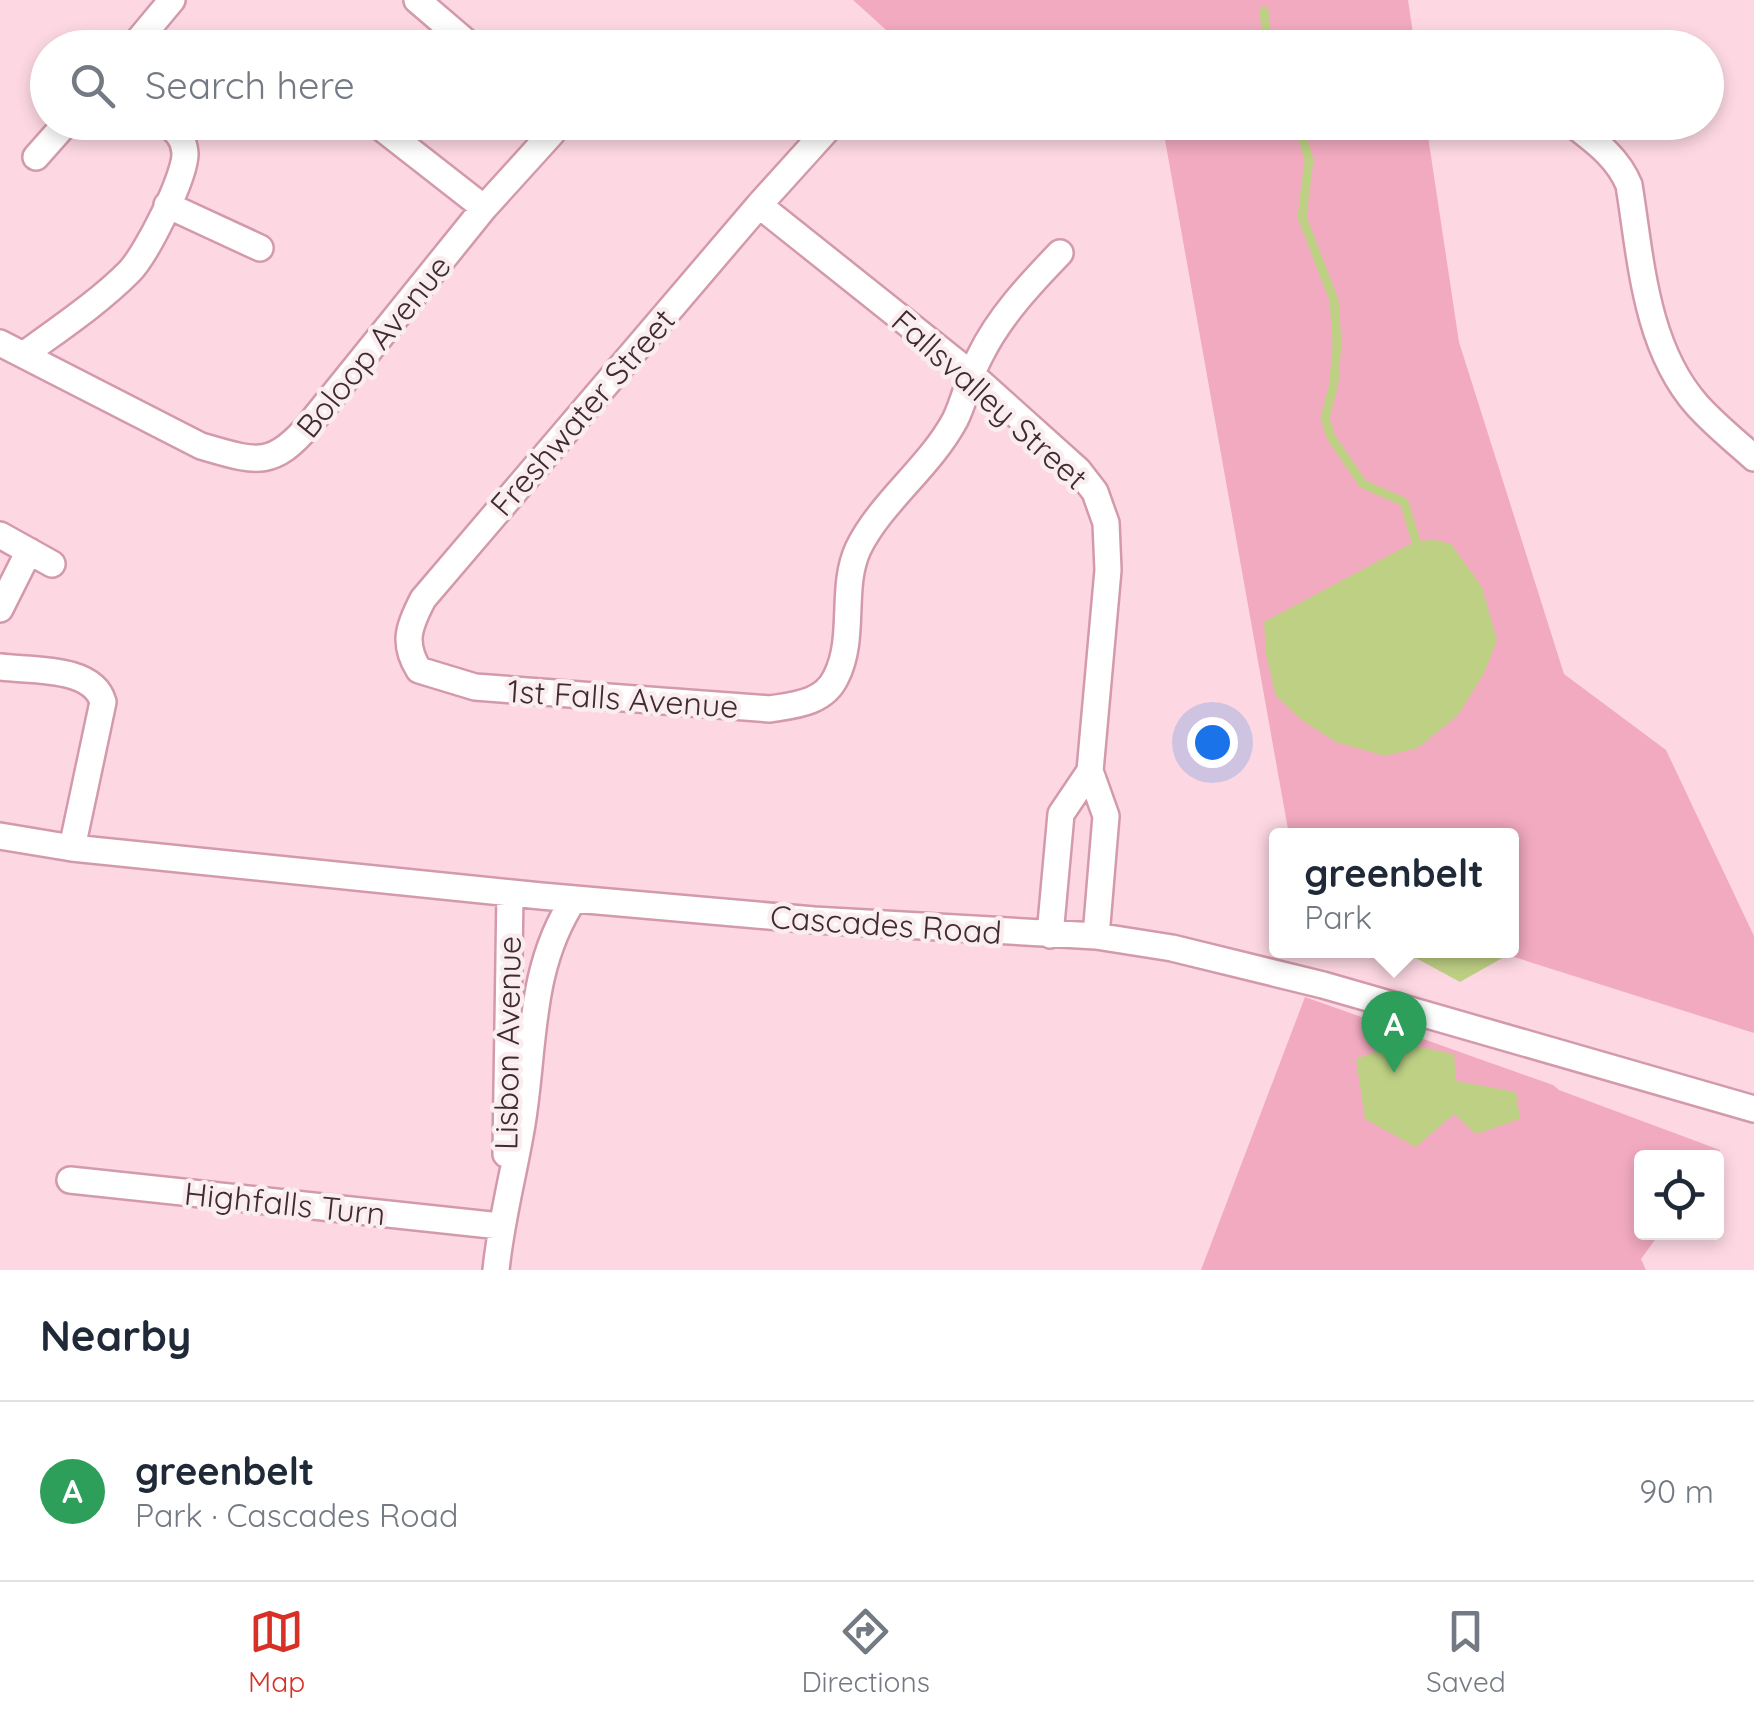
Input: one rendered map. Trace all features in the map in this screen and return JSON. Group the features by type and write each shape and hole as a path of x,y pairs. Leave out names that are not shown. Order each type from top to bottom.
{"street":[{"path":"147,30 172,0"},
{"path":"417,0 452,30"},
{"path":"36,156 50,140"},
{"path":"25,354 133,268 148,246 184,169 182,140"},
{"path":"397,140 484,208"},
{"name":"Boloop Avenue","path":"0,343 201,446 265,459 294,444 542,140"},
{"name":"Freshwater Street","path":"475,687 418,670 408,652 408,628 422,599 818,140"},
{"path":"1592,140 1613,157 1629,185 1658,340 1670,366 1696,404 1754,458"},
{"path":"166,205 260,248"},
{"name":"Fallsvalley Street","path":"759,205 971,374 1078,470 1095,492 1106,523 1107,589 1090,770 1106,816 1096,936"},
{"path":"971,374 998,325 1060,254"},
{"name":"1st Falls Avenue","path":"475,687 770,709 806,704 836,680 845,651 858,550 955,420 971,374"},
{"path":"0,535 52,564"},
{"path":"0,609 29,551"},
{"path":"0,667 79,678 94,684 104,702 72,848"},
{"name":"Fallsvalley Street","path":"1050,934 1061,814 1090,770"},
{"name":"Cascades Road","path":"0,836 72,848 574,899 833,922 1096,936 1172,948 1323,985 1754,1110"},
{"name":"Lisbon Avenue","path":"506,1194 510,893"},
{"name":"Lisbon Avenue","path":"496,1270 500,1226 522,1126 539,980 556,927 574,899"},
{"name":"Highfalls Turn","path":"70,1180 500,1226"}],"shaded area":[{"path":"853,0 1408,0 1412,30 886,30"},
{"path":"1165,140 1429,140 1459,342 1564,674 1666,750 1754,936 1754,1033 1517,958 1519,828 1288,828"},
{"path":"1416,541 1451,544 1482,587 1497,640 1484,673 1458,715 1418,748 1385,756 1336,742 1303,721 1276,696 1266,654 1264,622"},
{"path":"1416,958 1502,958 1460,982"},
{"path":"1305,997 1553,1085 1720,1150 1634,1150 1634,1240 1655,1240 1641,1259 1646,1270 1201,1270"},
{"path":"1400,1043 1454,1054 1456,1081 1516,1092 1520,1119 1476,1134 1454,1114 1416,1147 1365,1119 1356,1059"}],"waterway":[{"path":"1264,11 1266,30"},
{"path":"1303,140 1309,160 1302,217 1334,300 1334,383 1325,418 1331,437 1363,484 1404,502 1416,541"}],"place":[{"name":"greenbelt","path":"1394,1073"}]}
